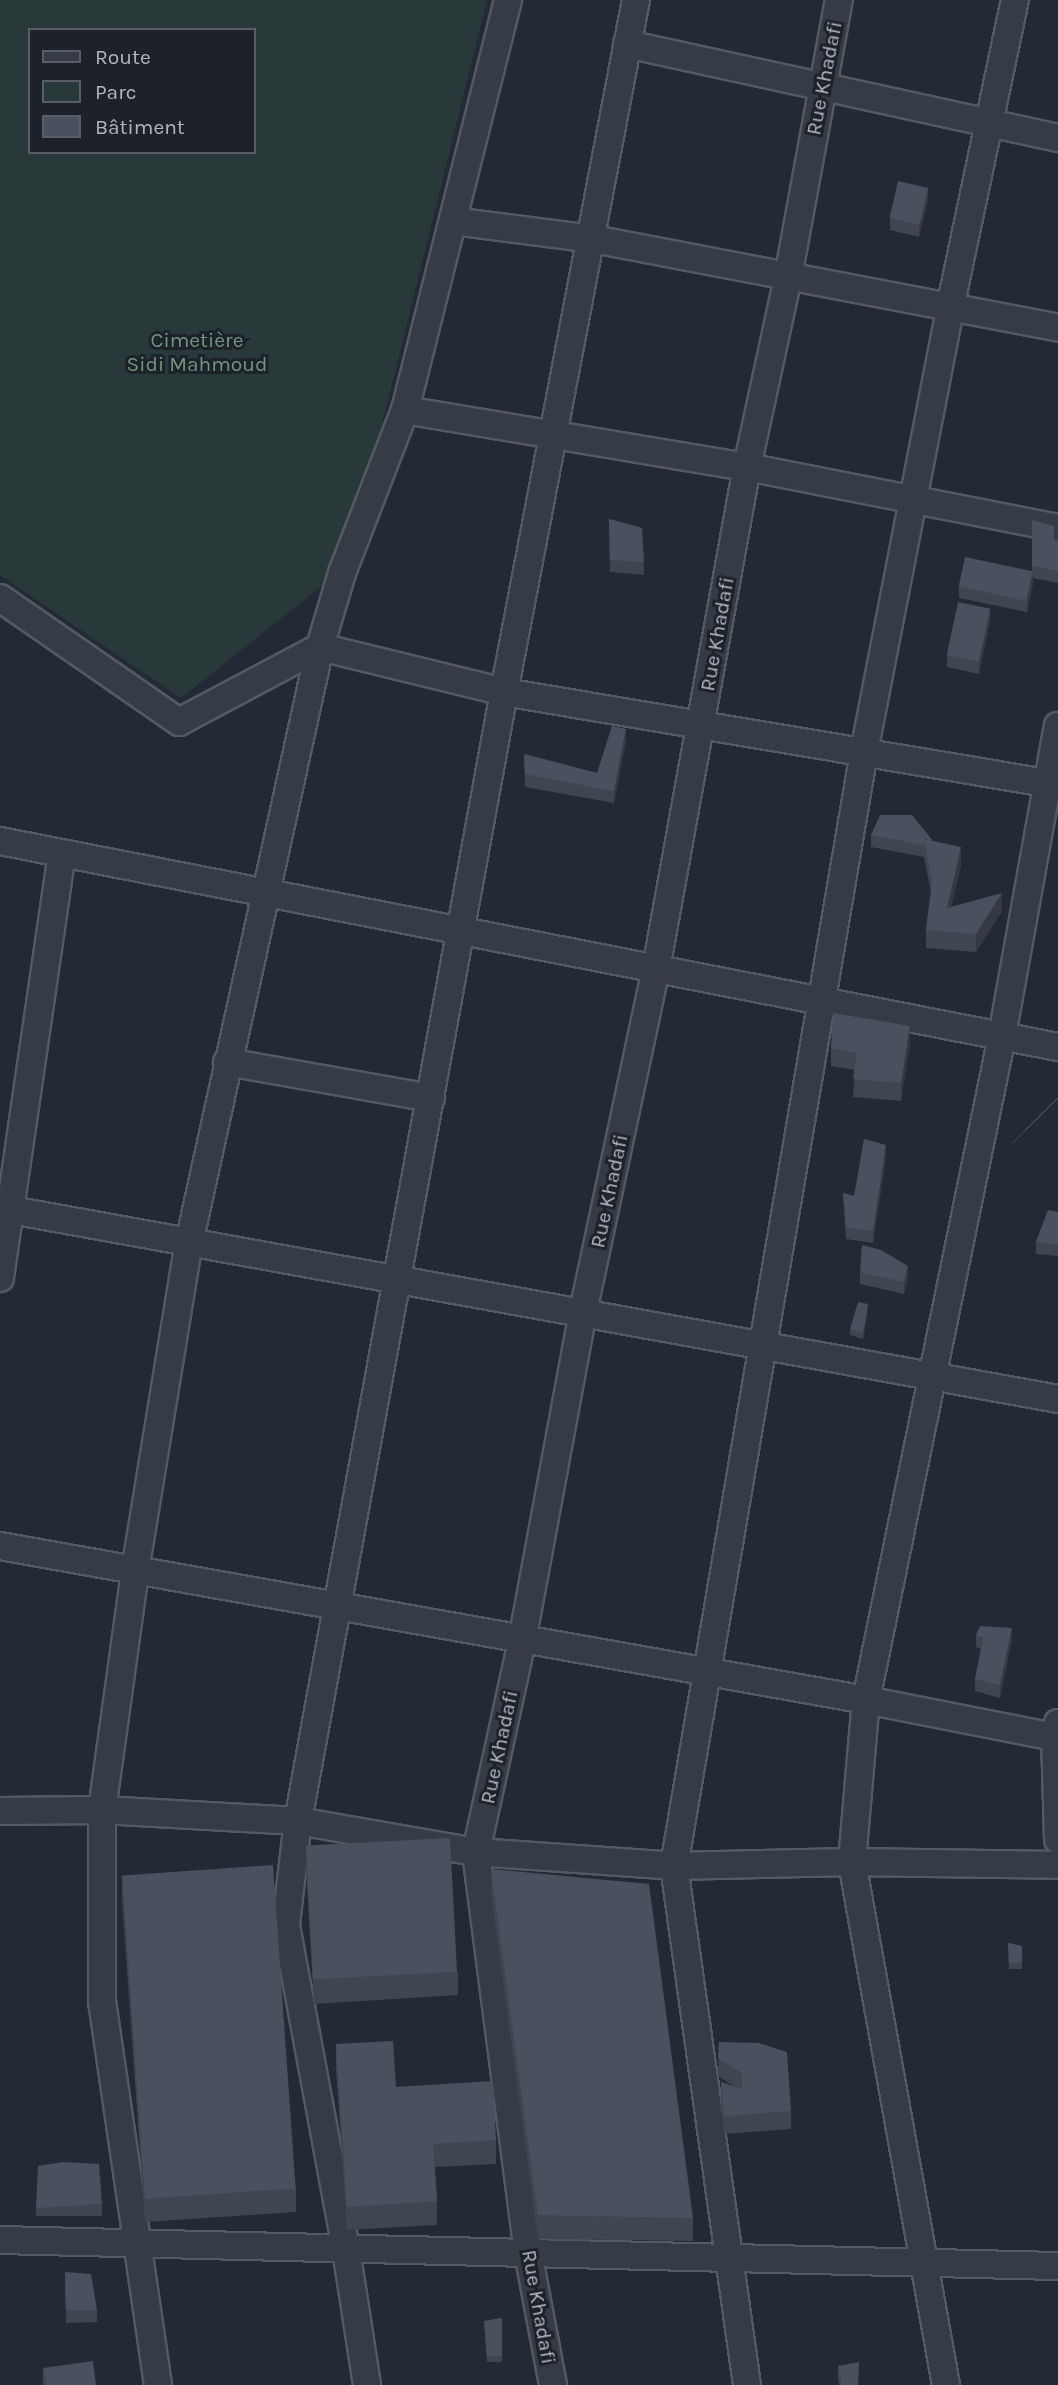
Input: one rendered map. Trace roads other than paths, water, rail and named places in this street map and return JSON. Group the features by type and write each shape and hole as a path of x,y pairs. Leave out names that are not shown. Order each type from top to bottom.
{"street":[{"path":"158,2385 102,2002 102,1810 135,1571 189,1242 320,648 342,573 405,410 509,0"},
{"path":"367,2385 346,2249 286,1924 298,1821 504,692 593,239 636,0"},
{"name":"Rue Khadafi","path":"553,2385 528,2253 476,1852 522,1640 583,1312 656,969 747,467 788,277 839,0"},
{"path":"747,2385 674,1866 824,1001 864,752 950,308 1015,0"},
{"path":"628,44 1058,138"},
{"path":"453,221 593,239 1058,328"},
{"path":"405,410 553,437 747,467 1058,527"},
{"path":"0,598 179,722 320,648 504,692 1052,784"},
{"path":"946,2385 852,1862 866,1700 1052,784 1058,726"},
{"path":"0,841 1058,1047"},
{"path":"0,1279 4,1209 62,854"},
{"path":"227,1062 431,1098"},
{"path":"4,1209 1058,1399"},
{"path":"0,1546 708,1674 1057,1730 1058,1840"},
{"path":"0,1811 102,1810 298,1821 476,1852 674,1866 852,1862 1058,1865"},
{"path":"0,2240 1058,2266"}],"park label":[{"name":"Cimetière Sidi Mahmoud","path":"197,352"}]}
